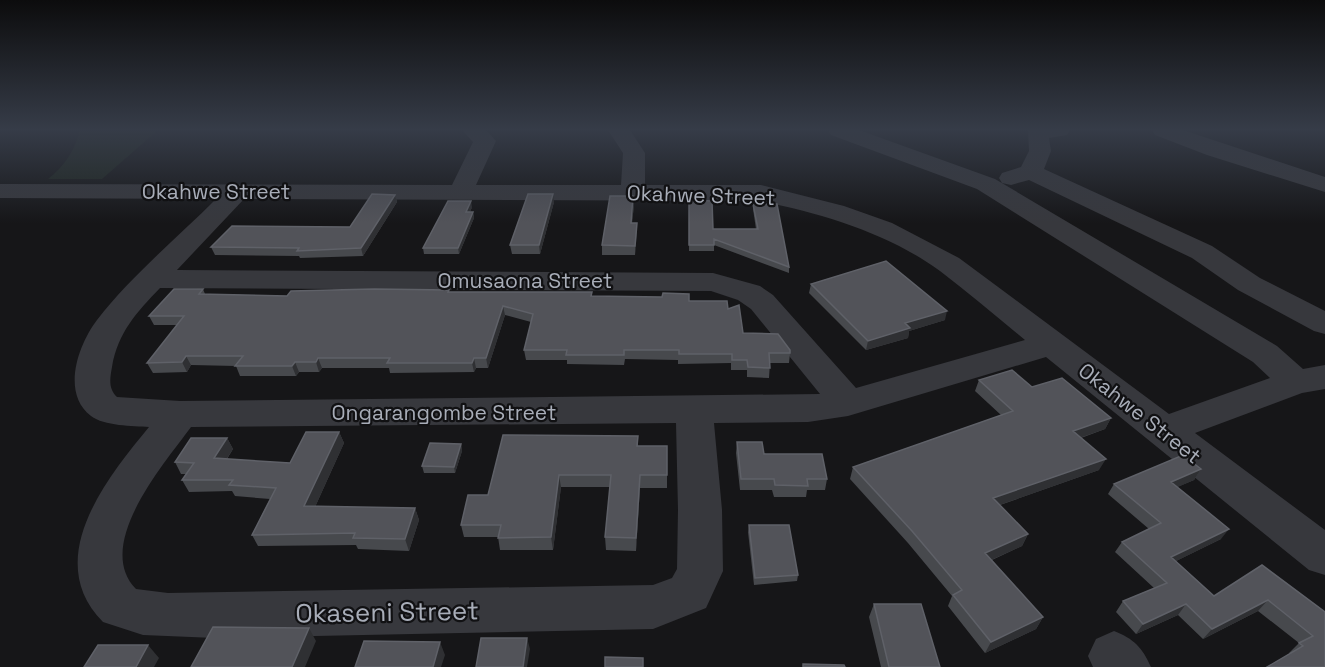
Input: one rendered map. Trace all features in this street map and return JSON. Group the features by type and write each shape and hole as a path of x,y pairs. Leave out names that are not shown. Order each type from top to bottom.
{"street":[{"path":"461,191 475,161"},
{"path":"633,192 634,161"},
{"path":"924,161 986,184 1265,354 1311,379"},
{"path":"1031,172 1036,161"},
{"path":"1250,161 1325,185"},
{"path":"986,184 1031,172 1202,252 1249,284 1325,324"},
{"name":"Okahwe Street","path":"0,191 761,193 800,201 867,223 908,240 942,260 1325,556"},
{"name":"Ongarangombe Street","path":"237,192 151,279 108,328 98,349 92,379 93,396 105,408 130,413 180,414 808,409 848,403 1051,344"},
{"name":"Omusaona Street","path":"151,279 688,280 713,282 742,291 762,302 848,403"},
{"path":"1162,431 1311,379"},
{"name":"Okaseni Street","path":"180,414 109,513 97,550 102,579 117,604 124,608 166,614 215,616 653,607 689,593 700,572 700,510 694,410"}],"shaded area":[{"path":"65,161 122,161 102,179 48,179"}],"building":[{"path":"372,194 395,195 361,248 297,251 299,248 211,247 232,226 350,227"},
{"path":"528,194 553,194 539,245 510,245"},
{"path":"610,196 633,196 631,223 637,223 635,246 602,245"},
{"path":"689,200 712,201 713,229 758,229 753,204 777,204 789,267 714,239 714,245 689,245"},
{"path":"448,201 471,201 466,212 473,212 458,248 423,248"},
{"path":"886,261 947,311 905,323 910,328 868,341 811,284"},
{"path":"174,289 203,289 199,294 287,296 291,291 374,289 449,290 448,292 592,292 591,296 662,297 663,293 689,294 689,301 727,301 728,309 739,305 743,333 778,334 790,353 769,353 770,368 748,367 747,360 732,360 732,354 679,354 679,350 624,350 624,355 566,355 567,350 524,350 533,314 503,306 486,358 474,358 472,363 387,363 390,358 318,358 316,362 295,362 292,366 235,366 243,356 186,356 182,362 147,363 184,316 149,316"},
{"path":"1012,370 1032,387 1062,378 1111,418 1073,431 1106,459 993,498 1028,534 985,553 1043,617 991,642 953,595 962,590 853,467 1013,411 979,380"},
{"path":"306,432 339,432 304,506 415,508 405,539 353,538 355,533 252,535 276,488 229,485 233,480 182,480 194,463 175,462 191,438 227,438 214,458 290,463"},
{"path":"503,435 638,436 637,446 667,446 667,475 640,475 636,538 605,537 611,475 559,475 551,537 498,538 501,525 461,525 468,495 488,495"},
{"path":"737,442 762,442 764,454 822,454 827,479 807,479 808,486 775,485 774,479 741,479"},
{"path":"430,443 461,444 454,467 422,466"},
{"path":"1183,455 1201,469 1171,482 1229,529 1171,557 1214,596 1262,565 1325,612 1325,667 1267,667 1303,646 1299,643 1313,636 1268,600 1212,629 1186,604 1143,624 1123,601 1167,583 1122,542 1161,523 1114,484"},
{"path":"749,525 789,525 798,575 755,578"},
{"path":"874,604 921,604 940,667 889,667"},
{"path":"213,627 309,628 292,667 191,667"},
{"path":"481,638 527,638 523,667 476,667"},
{"path":"364,641 440,642 433,667 355,667"},
{"path":"98,645 148,645 136,667 84,667"},
{"path":"605,657 643,658 643,667 605,667"},
{"path":"803,664 844,665 845,667 803,667"}]}
